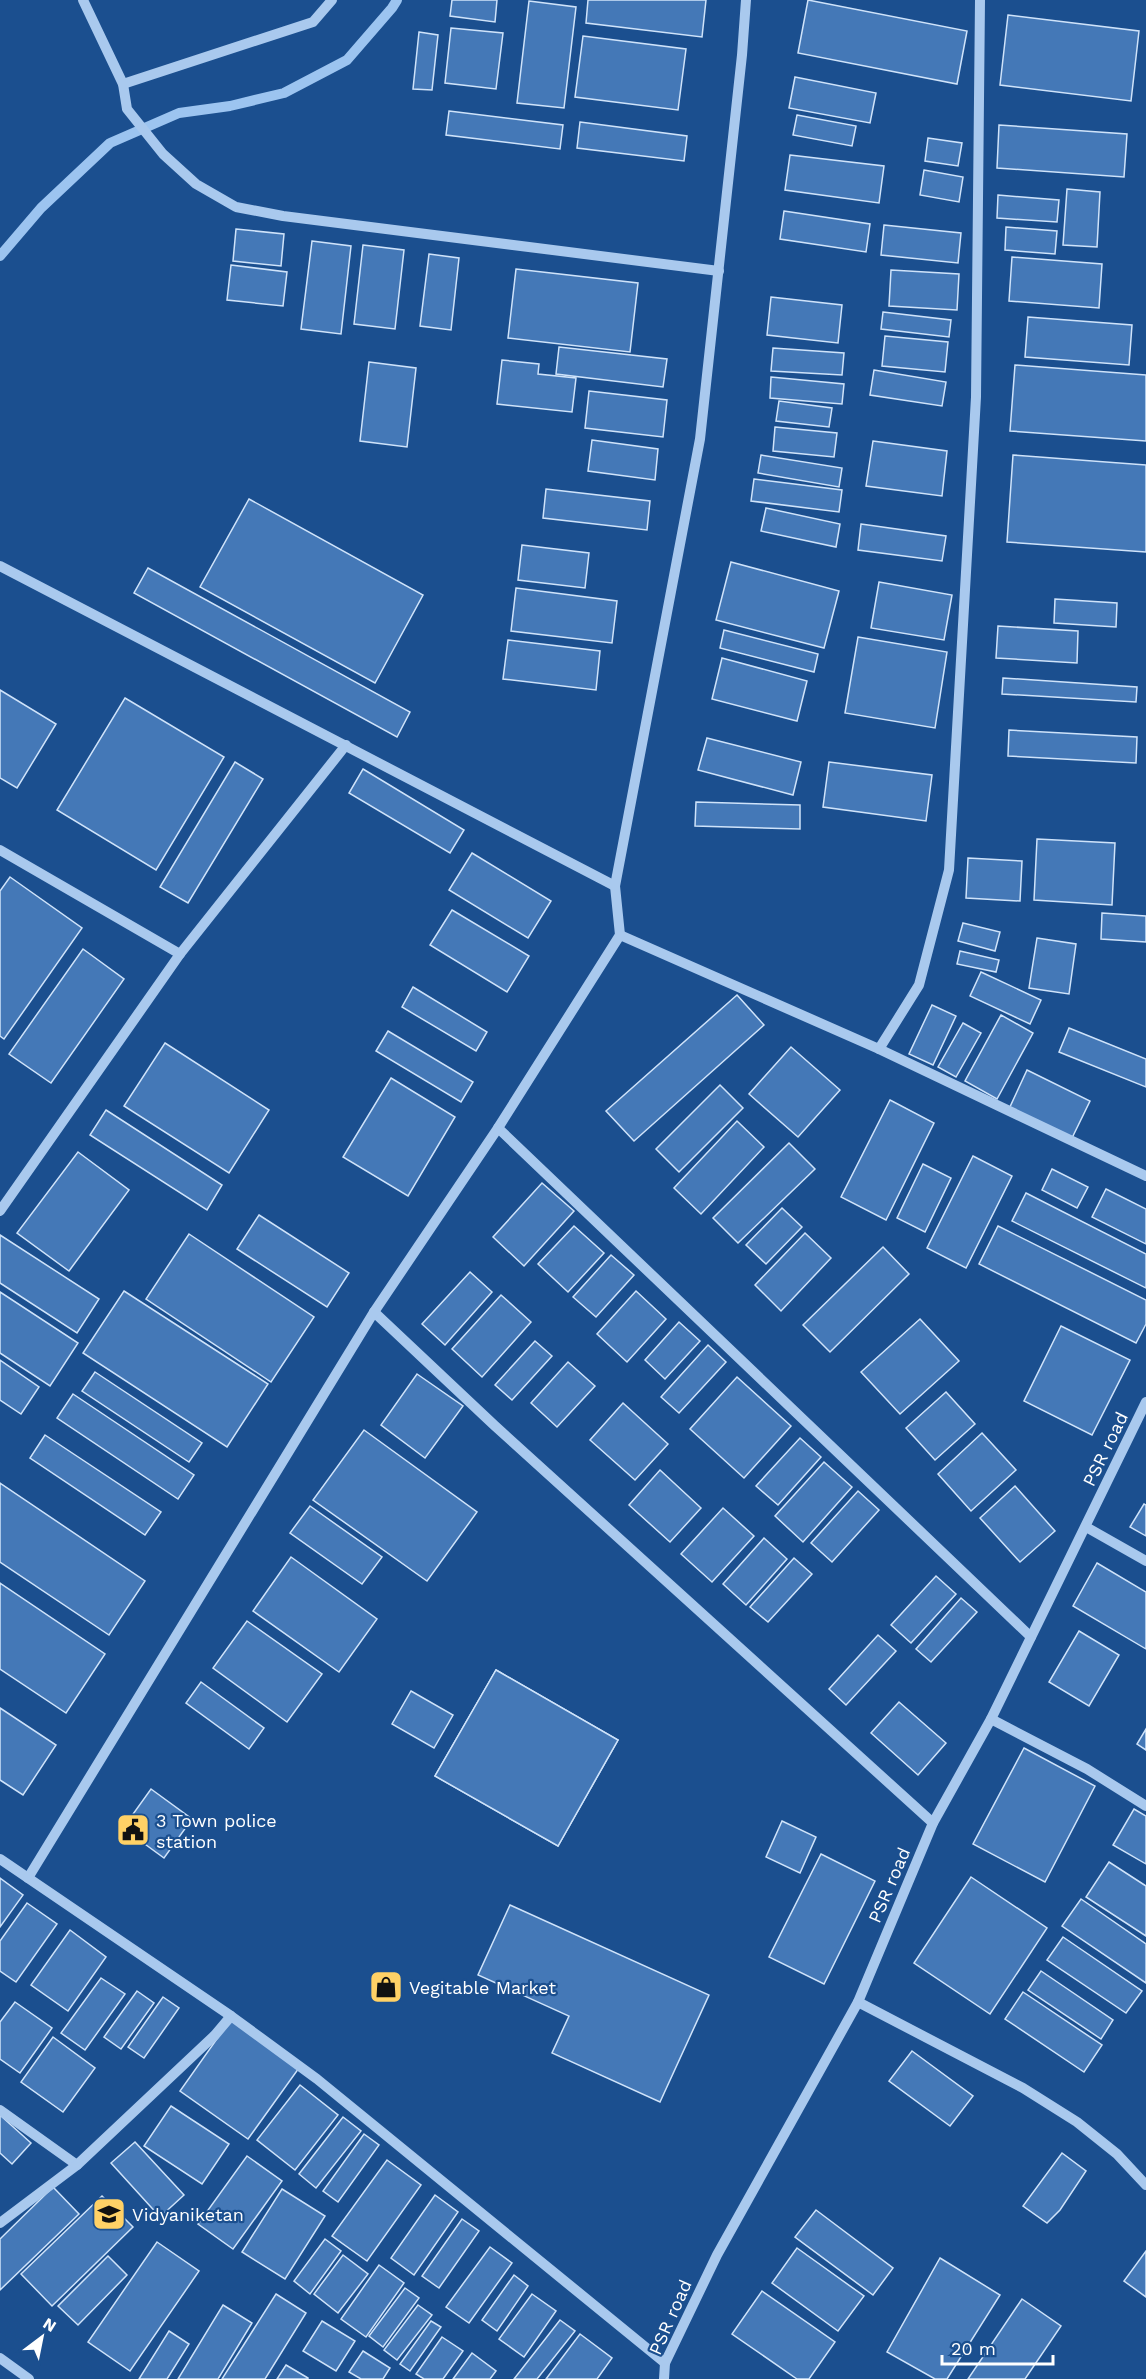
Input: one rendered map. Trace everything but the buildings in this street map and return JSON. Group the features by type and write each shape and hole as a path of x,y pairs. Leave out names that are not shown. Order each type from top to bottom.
{"street":[{"path":"83,0 123,84 127,109 163,154 196,184 236,207 283,216 719,271"},
{"path":"123,84 313,22 332,0"},
{"path":"28,1878 374,1312 498,1128 620,935 615,886 700,439 746,0"},
{"path":"879,1049 919,985 950,870 976,397 980,0"},
{"path":"0,566 615,886"},
{"path":"0,1212 180,954 346,745"},
{"path":"0,850 180,954"},
{"path":"620,935 879,1049 1146,1176"},
{"path":"498,1128 1031,1637"},
{"path":"374,1312 494,1425 933,1823"},
{"name":"PSR road","path":"664,2379 665,2363 717,2255 858,2002 933,1823 991,1719 1146,1402"},
{"path":"1086,1527 1146,1561"},
{"path":"991,1719 1087,1769 1146,1806"},
{"path":"0,1859 231,2016 317,2079 665,2363"},
{"path":"858,2002 1023,2088 1077,2122 1117,2154 1146,2185"},
{"path":"0,2223 77,2165 215,2035 231,2016"},
{"path":"0,2109 77,2165"},
{"path":"0,2358 29,2379"}],"waterway":[{"path":"0,256 41,208 110,143 179,113 230,106 284,93 347,60 397,0"}],"place":[{"name":"3 Town police station","path":"133,1830"},
{"name":"Vegitable Market","path":"386,1987"},
{"name":"Vidyaniketan","path":"109,2214"}]}
